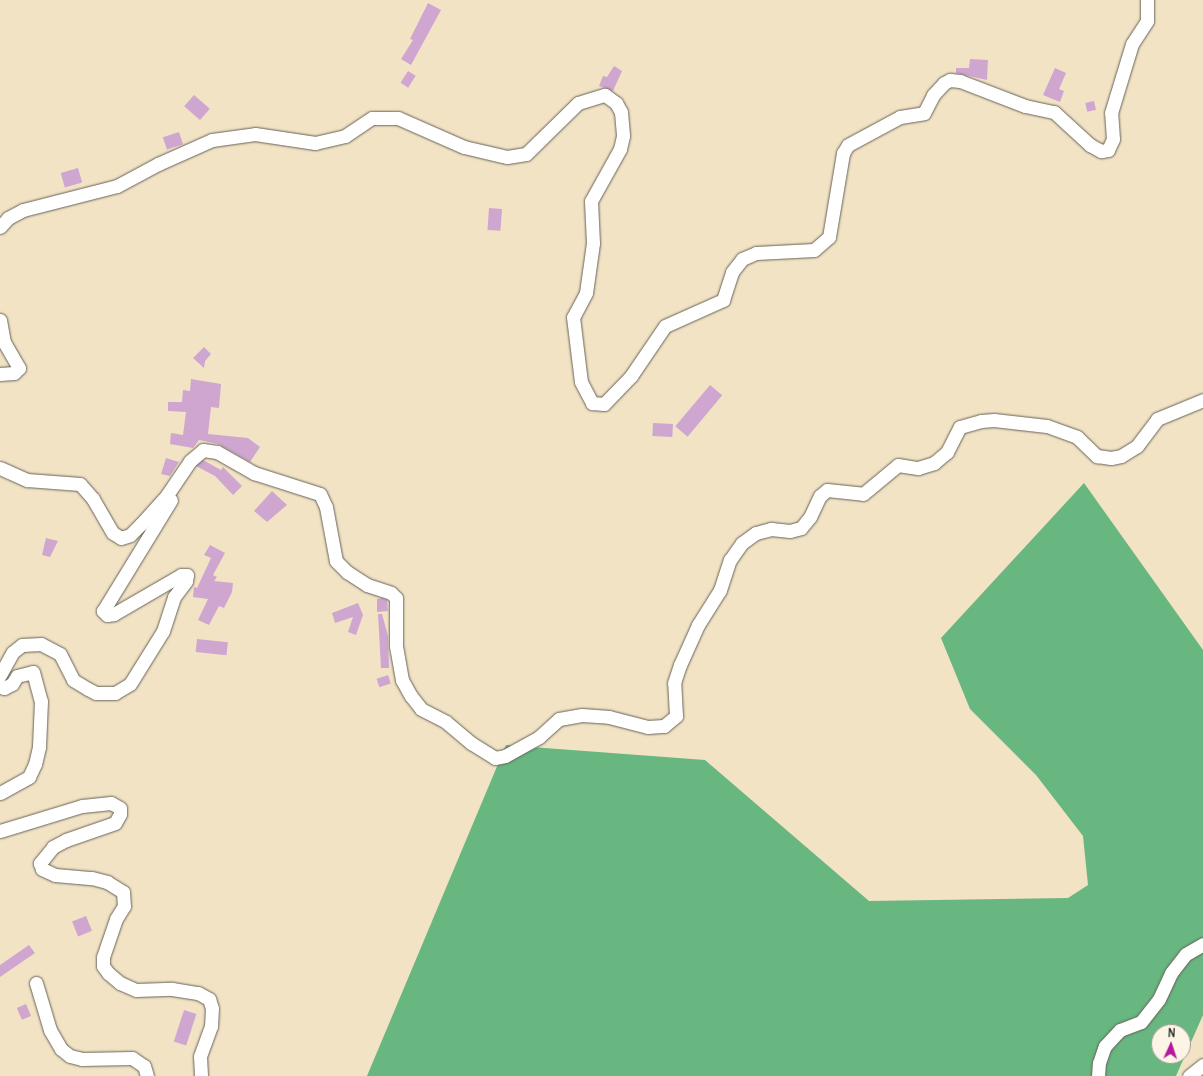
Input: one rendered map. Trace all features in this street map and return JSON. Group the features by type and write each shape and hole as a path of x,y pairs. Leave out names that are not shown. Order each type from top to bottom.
{"street":[{"path":"0,227 8,218 23,210 117,186 158,164 212,140 256,134 315,143 345,136 372,118 398,118 464,147 507,157 526,154 578,103 605,95 616,103 621,112 623,136 620,149 591,201 593,243 586,293 573,317 576,355 581,382 592,403 604,404 631,376 665,326 723,300 732,272 742,259 756,253 814,250 829,237 844,153 848,146 900,117 924,113 933,95 944,83 950,80 960,81 1025,106 1054,112 1090,145 1101,151 1108,150 1113,139 1111,112 1132,44 1147,21 1147,0"},
{"path":"0,320 4,342 19,368 14,373 0,374"},
{"path":"0,468 27,480 80,484 93,499 113,533 121,538 130,535 142,524 167,495 190,461 203,450 217,452 254,474 320,494 326,507 336,561 347,572 367,585 392,593 396,598 396,646 402,680 411,696 421,709 446,722 471,742 495,758 505,756 539,737 559,719 582,716 609,717 648,727 664,726 676,716 674,683 680,665 698,625 720,590 730,560 742,544 756,533 771,529 790,531 801,528 810,517 820,496 827,490 863,494 898,465 918,468 934,462 947,452 960,427 981,421 994,420 1047,426 1077,437 1097,456 1111,458 1121,456 1137,446 1157,419 1203,400"},
{"path":"0,675 13,652 22,645 41,644 60,654 73,680 92,691 115,693 130,684 163,631 174,597 186,581 187,575 181,575 114,614 107,615 103,611 171,500 167,495"},
{"path":"0,685 4,688 12,684 17,676 34,672 41,701 39,747 35,764 29,777 0,793"},
{"path":"0,831 82,806 111,803 120,808 120,814 115,823 66,840 53,847 40,863 42,869 55,875 92,878 107,882 123,892 124,906 113,925 103,957 103,966 120,983 136,990 172,989 198,992 208,1000 212,1008 211,1020 200,1056 201,1076"},
{"path":"1098,1076 1099,1064 1105,1046 1120,1030 1141,1022 1159,999 1171,973 1186,954 1203,944"},
{"path":"36,984 50,1030 61,1049 70,1056 82,1059 132,1058 144,1066 147,1076"},
{"path":"1189,1076 1203,1066"}],"green space":[{"path":"1084,483 1203,650 1203,1015 1191,1042 1191,1024 1151,1024 1151,1064 1181,1064 1176,1076 367,1076 506,745 705,760 869,901 1068,898 1088,885 1083,836 1036,775 970,709 941,638"}],"building":[{"path":"428,3 441,10 411,65 401,59 413,40 410,39"},
{"path":"970,59 988,60 987,80 956,73 956,68 969,68"},
{"path":"614,66 622,71 613,91 599,86 603,76 607,77"},
{"path":"1055,68 1066,73 1059,89 1064,91 1060,102 1043,95"},
{"path":"408,71 416,76 408,88 401,83"},
{"path":"194,95 210,109 200,120 184,106"},
{"path":"1094,101 1096,110 1087,112 1085,103"},
{"path":"179,132 183,144 167,150 163,137"},
{"path":"78,168 82,182 65,187 61,173"},
{"path":"489,208 502,209 500,231 487,230"},
{"path":"204,347 211,354 205,361 204,368 193,358"},
{"path":"191,379 221,384 219,408 211,407 208,434 248,438 260,447 250,462 218,444 199,440 193,448 170,444 171,433 183,435 186,412 168,411 168,402 182,402 183,390 190,391"},
{"path":"710,385 722,395 688,437 675,426"},
{"path":"653,423 673,424 672,437 652,436"},
{"path":"166,458 179,462 170,476 161,474"},
{"path":"203,460 221,470 223,467 242,486 233,495 215,476 196,466"},
{"path":"272,491 287,505 267,522 254,511"},
{"path":"46,538 58,541 50,557 42,555"},
{"path":"210,545 225,553 213,575 217,577 214,581 233,583 232,592 224,608 219,606 209,625 198,620 208,599 193,597 194,587 197,588 211,558 204,555"},
{"path":"382,598 387,600 388,611 377,612 377,599"},
{"path":"358,603 363,615 356,635 348,632 353,617 335,623 332,613"},
{"path":"378,614 382,614 388,636 389,668 381,668"},
{"path":"197,639 228,642 226,655 196,652"},
{"path":"388,675 391,684 379,687 377,679"},
{"path":"86,916 92,931 78,936 72,922"},
{"path":"29,945 35,953 0,977 0,965"},
{"path":"26,1004 31,1016 22,1020 17,1008"},
{"path":"184,1010 196,1014 186,1045 174,1041"}]}
